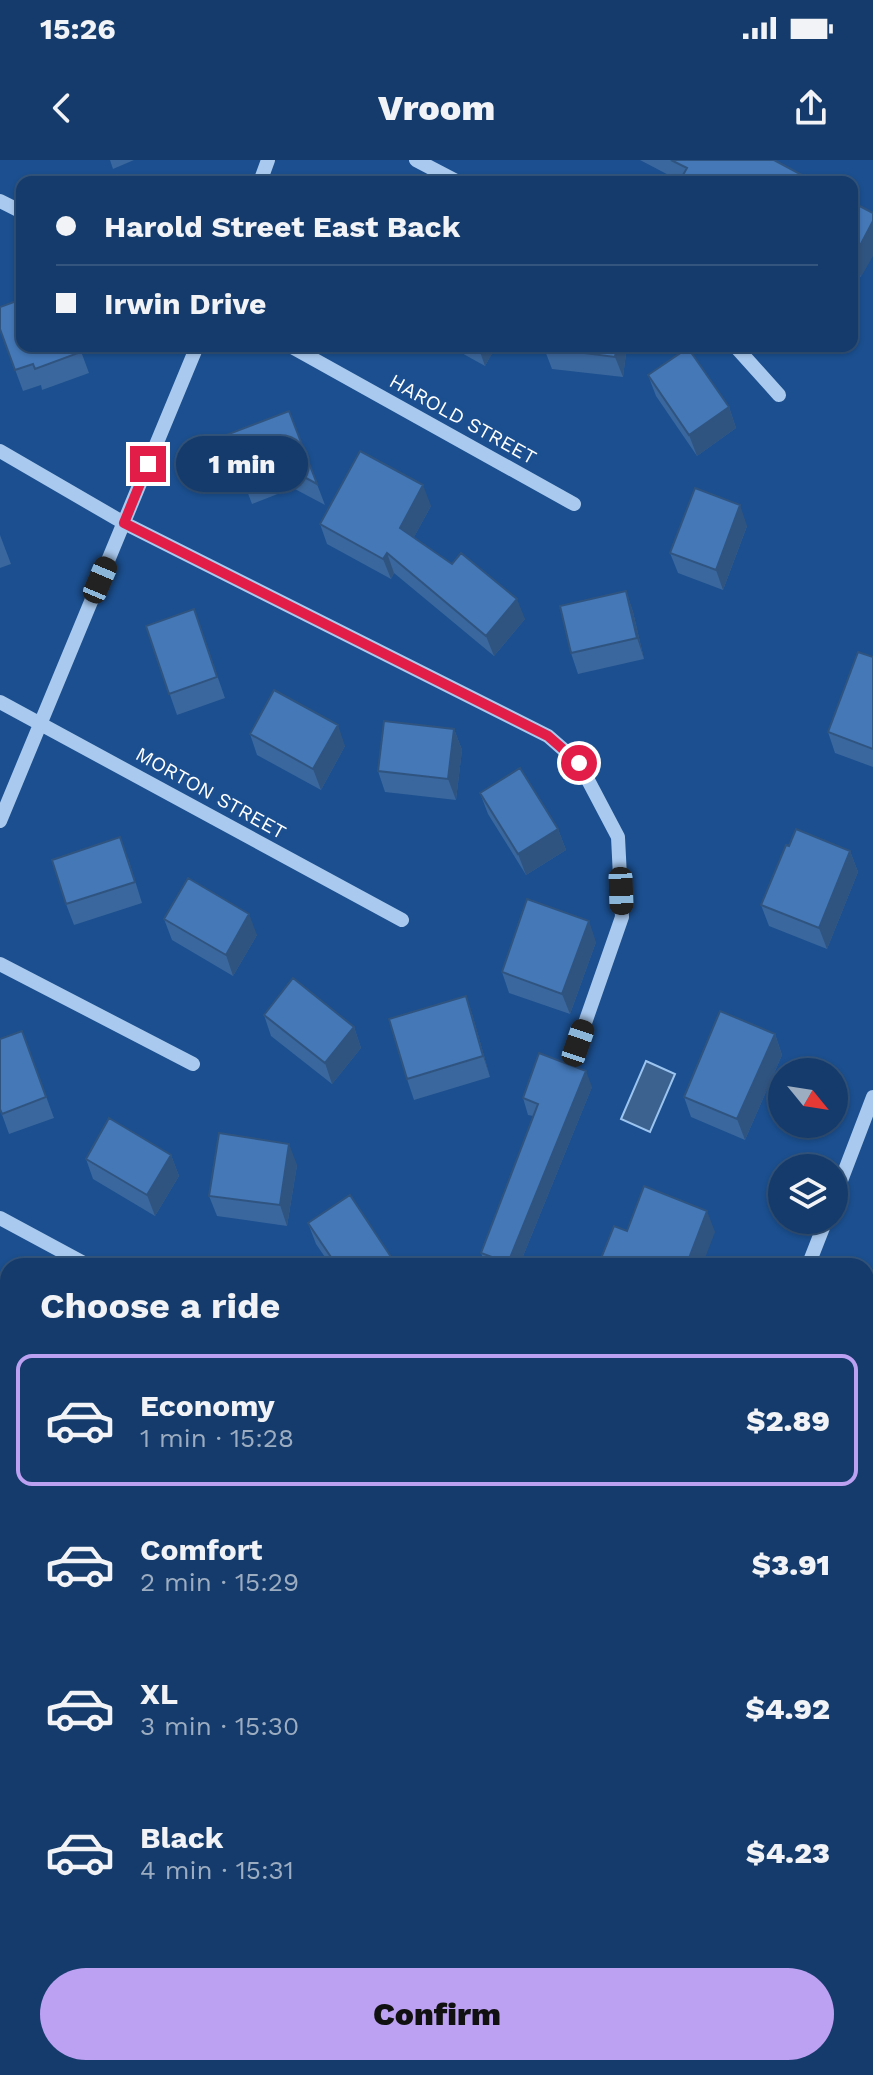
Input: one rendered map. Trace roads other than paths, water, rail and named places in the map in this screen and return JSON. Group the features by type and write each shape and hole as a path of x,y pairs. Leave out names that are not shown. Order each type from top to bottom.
{"street":[{"path":"416,160 447,176"},
{"path":"0,821 195,352"},
{"name":"HAROLD STREET","path":"301,352 574,504"},
{"path":"740,352 779,395"},
{"path":"0,451 124,523 548,736 579,763 618,837 622,917 578,1043"},
{"name":"MORTON STREET","path":"0,702 402,920"},
{"path":"0,964 193,1064"},
{"path":"848,1162 873,1097"},
{"path":"0,1218 74,1258"},
{"path":"811,1258 821,1234"}]}
